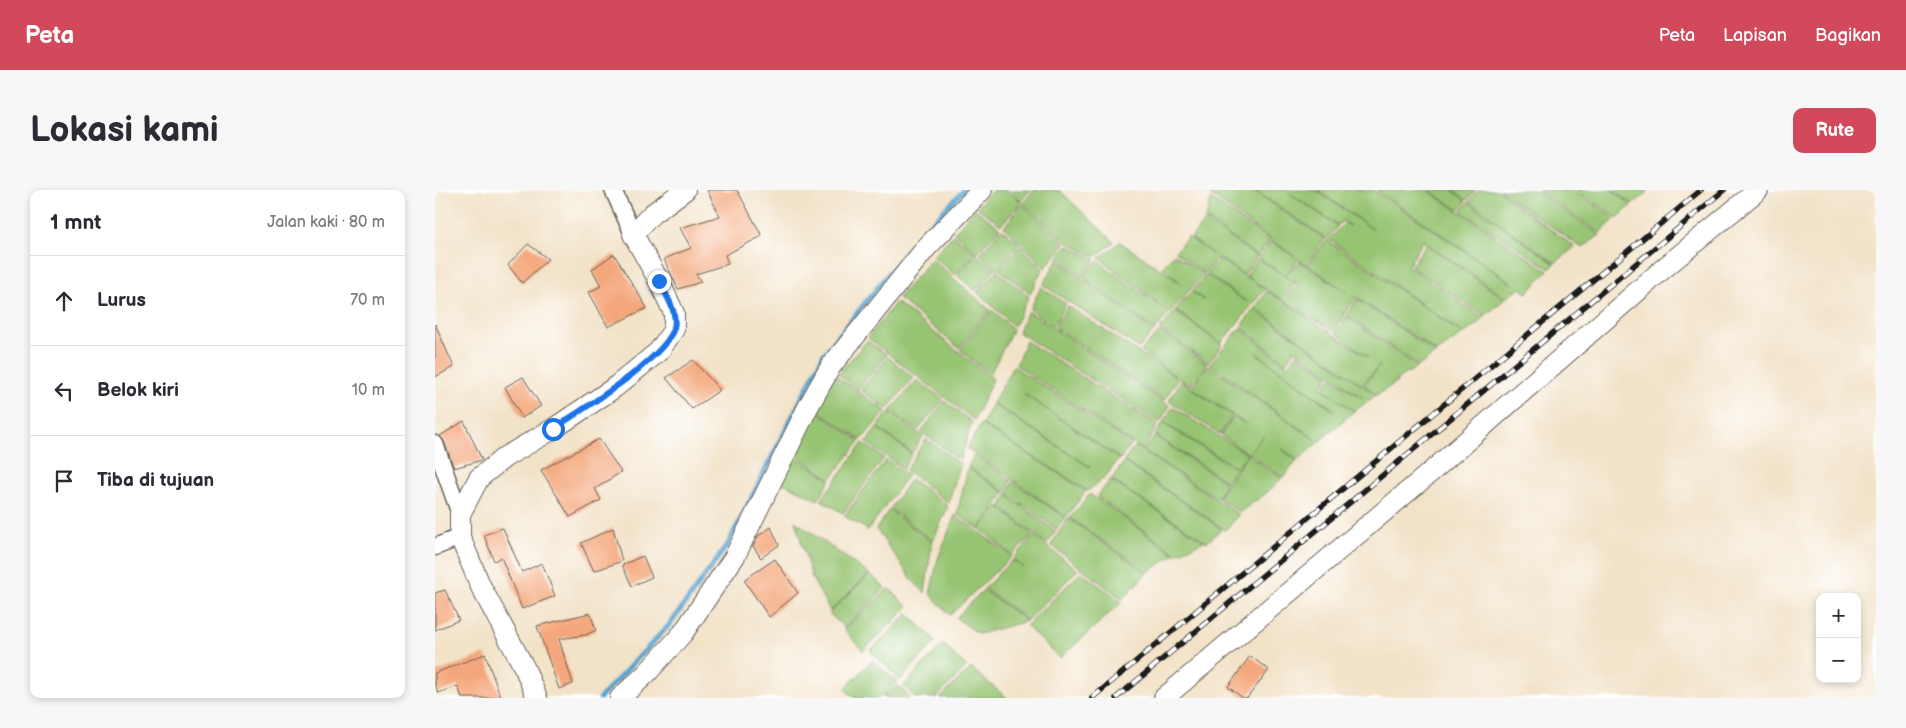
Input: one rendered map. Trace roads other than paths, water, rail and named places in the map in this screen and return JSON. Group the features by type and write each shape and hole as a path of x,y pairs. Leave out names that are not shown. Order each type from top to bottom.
{"street":[{"path":"460,514 479,478 505,458 553,429 613,388 659,351 674,328 674,313 633,234 613,190"},
{"path":"633,234 652,214 685,190"},
{"path":"620,698 646,674 683,633 735,556 808,407 831,366 926,248 982,190"},
{"path":"1164,698 1432,471 1663,269 1758,190"},
{"path":"435,444 460,514 460,537 481,587 525,670 537,698"},
{"path":"435,547 460,537"}],"waterway":[{"path":"600,698 671,623 728,544 824,354 918,237 964,190"}],"railway":[{"path":"1092,698 1701,190"},
{"path":"1116,698 1724,190"}]}
